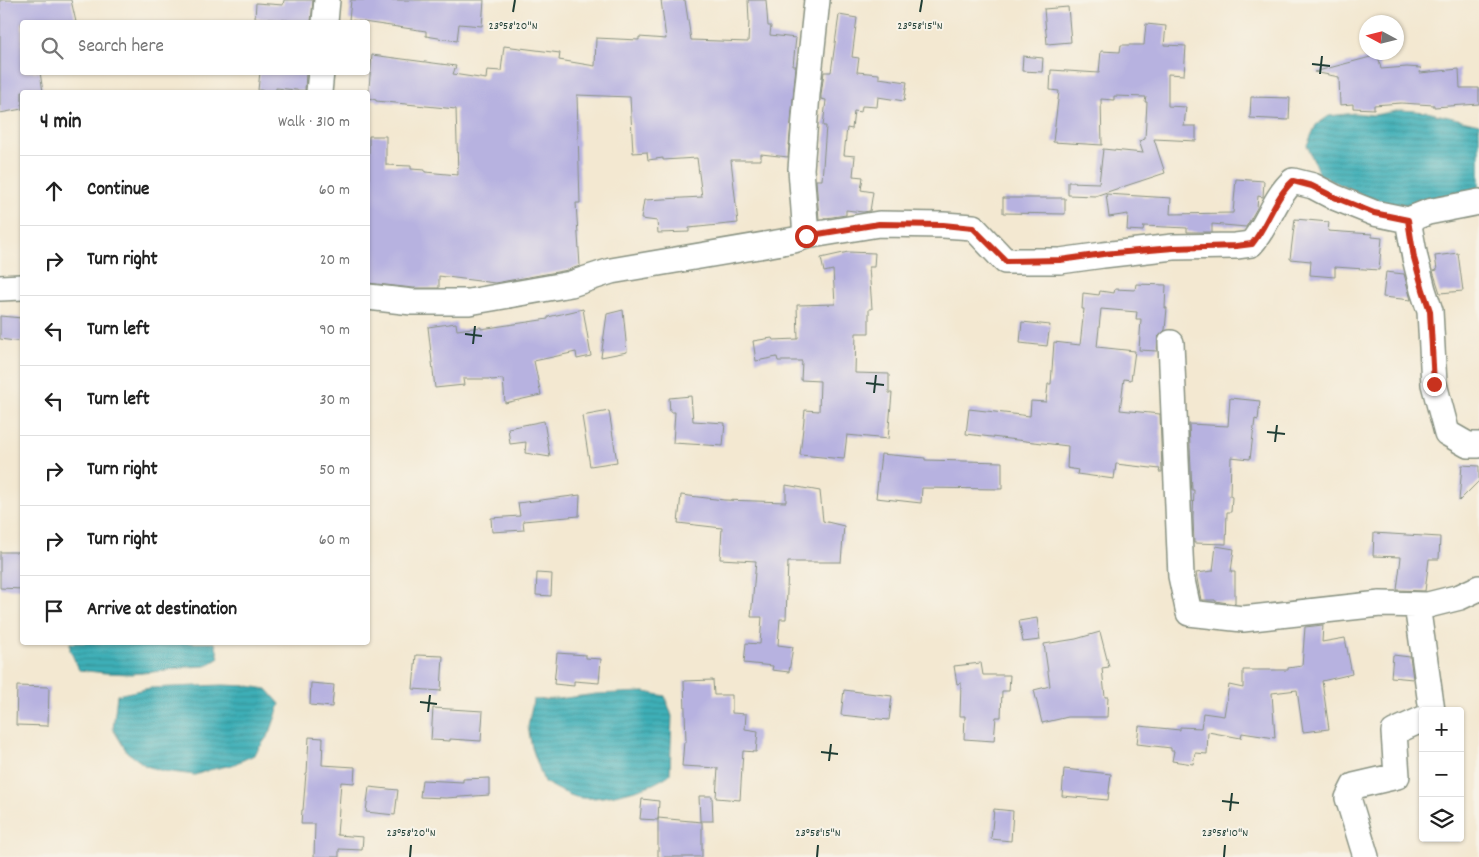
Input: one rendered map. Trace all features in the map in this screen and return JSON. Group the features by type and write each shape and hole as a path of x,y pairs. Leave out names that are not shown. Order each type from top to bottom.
{"street":[{"path":"325,20 327,0"},
{"path":"806,236 801,169 806,94 817,0"},
{"path":"319,90 321,75"},
{"path":"370,298 412,302 469,302 571,284 611,271 879,224 943,225 973,228 1006,261 1060,260 1173,248 1252,244 1260,234 1284,189 1293,181 1312,186 1374,213 1408,220 1428,212 1479,202"},
{"path":"1408,220 1414,258 1430,311 1434,384 1447,433 1468,445 1479,445"},
{"path":"0,288 20,287"},
{"path":"1171,342 1180,576 1189,613 1243,619 1380,604 1428,605 1460,597 1479,588"},
{"path":"1417,605 1431,707"},
{"path":"1366,857 1348,798 1354,786 1397,776 1394,732 1419,721"}],"water":[{"path":"1402,110 1427,112 1479,124 1479,192 1395,212 1319,174 1307,145 1316,125 1329,116 1355,113 1374,115"},
{"path":"70,645 216,645 219,658 206,666 132,674 105,673 79,670 70,650"},
{"path":"222,685 267,689 280,704 270,733 254,755 232,765 195,775 163,771 146,766 127,752 113,729 117,695 150,688"},
{"path":"645,692 665,696 672,716 670,774 653,784 636,790 593,798 572,796 544,782 532,748 528,727 533,700"}],"building":[{"path":"0,0 71,0 76,20 20,20 20,75 40,75 43,90 20,90 20,109 0,113"},
{"path":"284,0 313,0 311,20 255,18 256,3 283,5"},
{"path":"351,0 484,0 482,26 459,24 457,41 426,36 426,31 370,23 370,20 349,20"},
{"path":"661,0 685,0 691,40 748,42 748,0 766,0 768,26 771,26 770,35 796,38 793,66 796,66 788,157 761,154 761,160 731,160 738,223 689,228 689,232 658,233 657,221 641,219 644,200 702,197 697,158 648,160 647,152 633,153 630,97 577,95 580,203 576,203 580,266 568,270 495,283 439,276 439,288 413,288 370,283 370,136 386,136 386,165 411,166 411,169 425,170 425,172 458,175 456,109 376,101 370,98 369,90 372,55 456,66 453,74 486,79 487,70 501,71 504,46 560,53 559,60 595,66 596,38 639,40 639,37 666,39"},
{"path":"1068,7 1071,42 1047,44 1044,9"},
{"path":"839,15 857,18 852,57 859,58 857,72 879,74 879,78 907,82 904,101 878,97 877,107 862,106 861,112 854,111 852,129 847,128 844,155 855,156 853,176 863,177 861,190 873,192 870,211 846,210 846,215 819,219 816,180 822,180 826,126 823,126 826,100 821,99 821,95 824,72 831,72"},
{"path":"1146,24 1166,26 1164,45 1186,46 1184,75 1168,74 1168,106 1186,107 1184,126 1196,126 1196,141 1154,139 1165,173 1095,196 1068,195 1068,182 1099,183 1103,149 1143,153 1139,141 1145,139 1147,102 1145,102 1146,97 1114,96 1114,100 1101,99 1102,145 1053,142 1059,91 1050,90 1051,70 1099,73 1101,51 1120,52 1121,45 1144,45"},
{"path":"1023,56 1043,58 1042,72 1022,71"},
{"path":"1359,60 1379,60 1381,69 1421,68 1420,73 1459,69 1460,88 1479,88 1479,104 1434,107 1434,105 1401,103 1374,105 1374,109 1353,108 1353,104 1340,105 1339,77 1314,72"},
{"path":"260,75 306,75 305,90 276,88 276,90 258,90"},
{"path":"1251,97 1290,98 1289,120 1250,118"},
{"path":"1236,179 1264,181 1263,197 1258,196 1257,208 1246,227 1212,224 1212,232 1187,232 1187,228 1144,226 1143,231 1127,230 1128,214 1109,217 1106,194 1171,198 1170,214 1233,213"},
{"path":"1003,198 1065,198 1065,214 1003,213"},
{"path":"1295,219 1329,222 1328,231 1372,234 1372,237 1382,238 1379,270 1335,267 1335,277 1310,275 1311,261 1290,259"},
{"path":"848,252 875,253 874,267 869,267 872,309 869,309 869,333 856,333 855,373 889,374 889,393 892,393 888,439 847,435 844,459 800,455 805,410 819,411 820,381 801,380 802,361 778,361 777,357 756,361 753,341 772,338 773,340 798,339 797,305 835,304 833,270 824,272 821,258"},
{"path":"1458,253 1463,291 1440,293 1433,271 1437,270 1435,256"},
{"path":"1386,272 1404,274 1411,300 1383,297"},
{"path":"1136,284 1166,285 1165,308 1167,308 1165,330 1158,337 1157,351 1139,350 1141,319 1136,319 1137,312 1101,309 1097,347 1135,351 1131,380 1124,379 1120,410 1160,414 1162,472 1159,472 1160,469 1116,464 1114,479 1077,474 1078,470 1067,468 1068,446 966,434 969,409 1030,416 1031,401 1046,402 1048,384 1051,384 1054,342 1080,345 1084,309 1082,309 1083,293 1099,295 1100,291 1114,293 1115,289 1135,290"},
{"path":"583,309 591,356 577,359 576,352 534,361 541,395 505,403 503,379 463,379 464,385 435,388 428,327 456,323 457,330 481,327 481,329 548,319 548,317"},
{"path":"623,310 627,352 601,357 607,314"},
{"path":"0,316 20,318 20,342 0,339"},
{"path":"1022,322 1050,325 1047,346 1020,343"},
{"path":"691,396 693,421 725,423 723,446 673,443 675,412 670,412 669,398"},
{"path":"1230,398 1260,401 1258,420 1255,419 1250,459 1231,457 1230,496 1232,497 1231,512 1227,512 1226,544 1194,543 1194,490 1192,490 1189,424 1228,426"},
{"path":"609,411 617,462 590,466 582,416"},
{"path":"544,421 550,457 525,453 526,442 510,444 508,428"},
{"path":"881,454 925,458 925,460 1002,462 1002,489 922,488 921,503 876,498"},
{"path":"1462,465 1479,466 1479,481 1459,501"},
{"path":"786,485 820,491 823,521 844,526 841,562 788,562 786,619 780,619 778,645 793,647 789,672 772,670 773,666 744,663 746,643 760,644 762,617 751,617 756,561 720,559 722,528 678,523 681,495 724,500 786,502"},
{"path":"580,495 579,516 523,521 524,530 492,532 491,518 520,516 518,503"},
{"path":"1374,533 1440,537 1439,559 1429,559 1425,591 1397,590 1401,557 1373,556"},
{"path":"1216,546 1234,549 1231,572 1235,572 1235,604 1215,600 1201,600 1196,573 1213,571"},
{"path":"0,552 20,552 20,589 0,588"},
{"path":"537,573 552,574 551,596 536,595"},
{"path":"1037,618 1040,640 1023,642 1019,621"},
{"path":"1323,625 1322,642 1345,638 1352,674 1322,681 1329,729 1303,732 1297,690 1272,693 1275,738 1242,733 1241,738 1208,732 1207,754 1195,753 1193,764 1172,761 1174,751 1171,751 1171,748 1137,744 1139,726 1180,730 1180,727 1201,728 1203,713 1224,716 1229,685 1243,688 1243,670 1288,670 1288,668 1302,666 1305,627"},
{"path":"1100,632 1109,667 1102,668 1105,697 1108,697 1107,717 1068,717 1042,723 1034,690 1050,686 1044,644 1076,639"},
{"path":"557,653 586,655 586,658 601,659 599,683 574,681 574,686 554,684"},
{"path":"416,655 443,656 441,691 413,689"},
{"path":"1393,655 1410,657 1413,679 1391,677"},
{"path":"981,663 983,675 1010,675 1009,691 1002,691 1001,717 996,717 994,741 964,739 965,716 960,716 961,683 957,684 954,666"},
{"path":"713,680 714,695 732,695 732,713 746,714 745,729 758,731 756,752 743,751 740,800 716,798 718,768 682,766 684,742 686,742 684,681"},
{"path":"311,683 334,685 332,707 310,705"},
{"path":"17,686 49,687 48,726 16,725"},
{"path":"844,690 892,696 889,720 841,715"},
{"path":"433,708 483,711 481,741 431,740"},
{"path":"309,737 323,738 322,765 355,767 354,783 341,782 337,835 363,837 362,850 339,849 339,857 314,857 315,824 301,824"},
{"path":"1064,769 1111,774 1108,800 1062,796"},
{"path":"489,778 489,795 446,798 420,797 422,780 463,782 463,779"},
{"path":"369,787 398,790 395,815 366,812"},
{"path":"699,796 712,796 713,821 700,821"},
{"path":"642,799 659,801 658,820 640,819"},
{"path":"994,809 1013,811 1011,841 991,839"},
{"path":"658,818 702,822 702,857 658,857"}],"route":[{"path":"806,236 879,224 943,225 973,228 1006,261 1060,260 1173,248 1236,246 1252,244 1260,234 1284,189 1293,181 1312,186 1374,213 1408,220 1414,258 1430,311 1434,384"}]}
